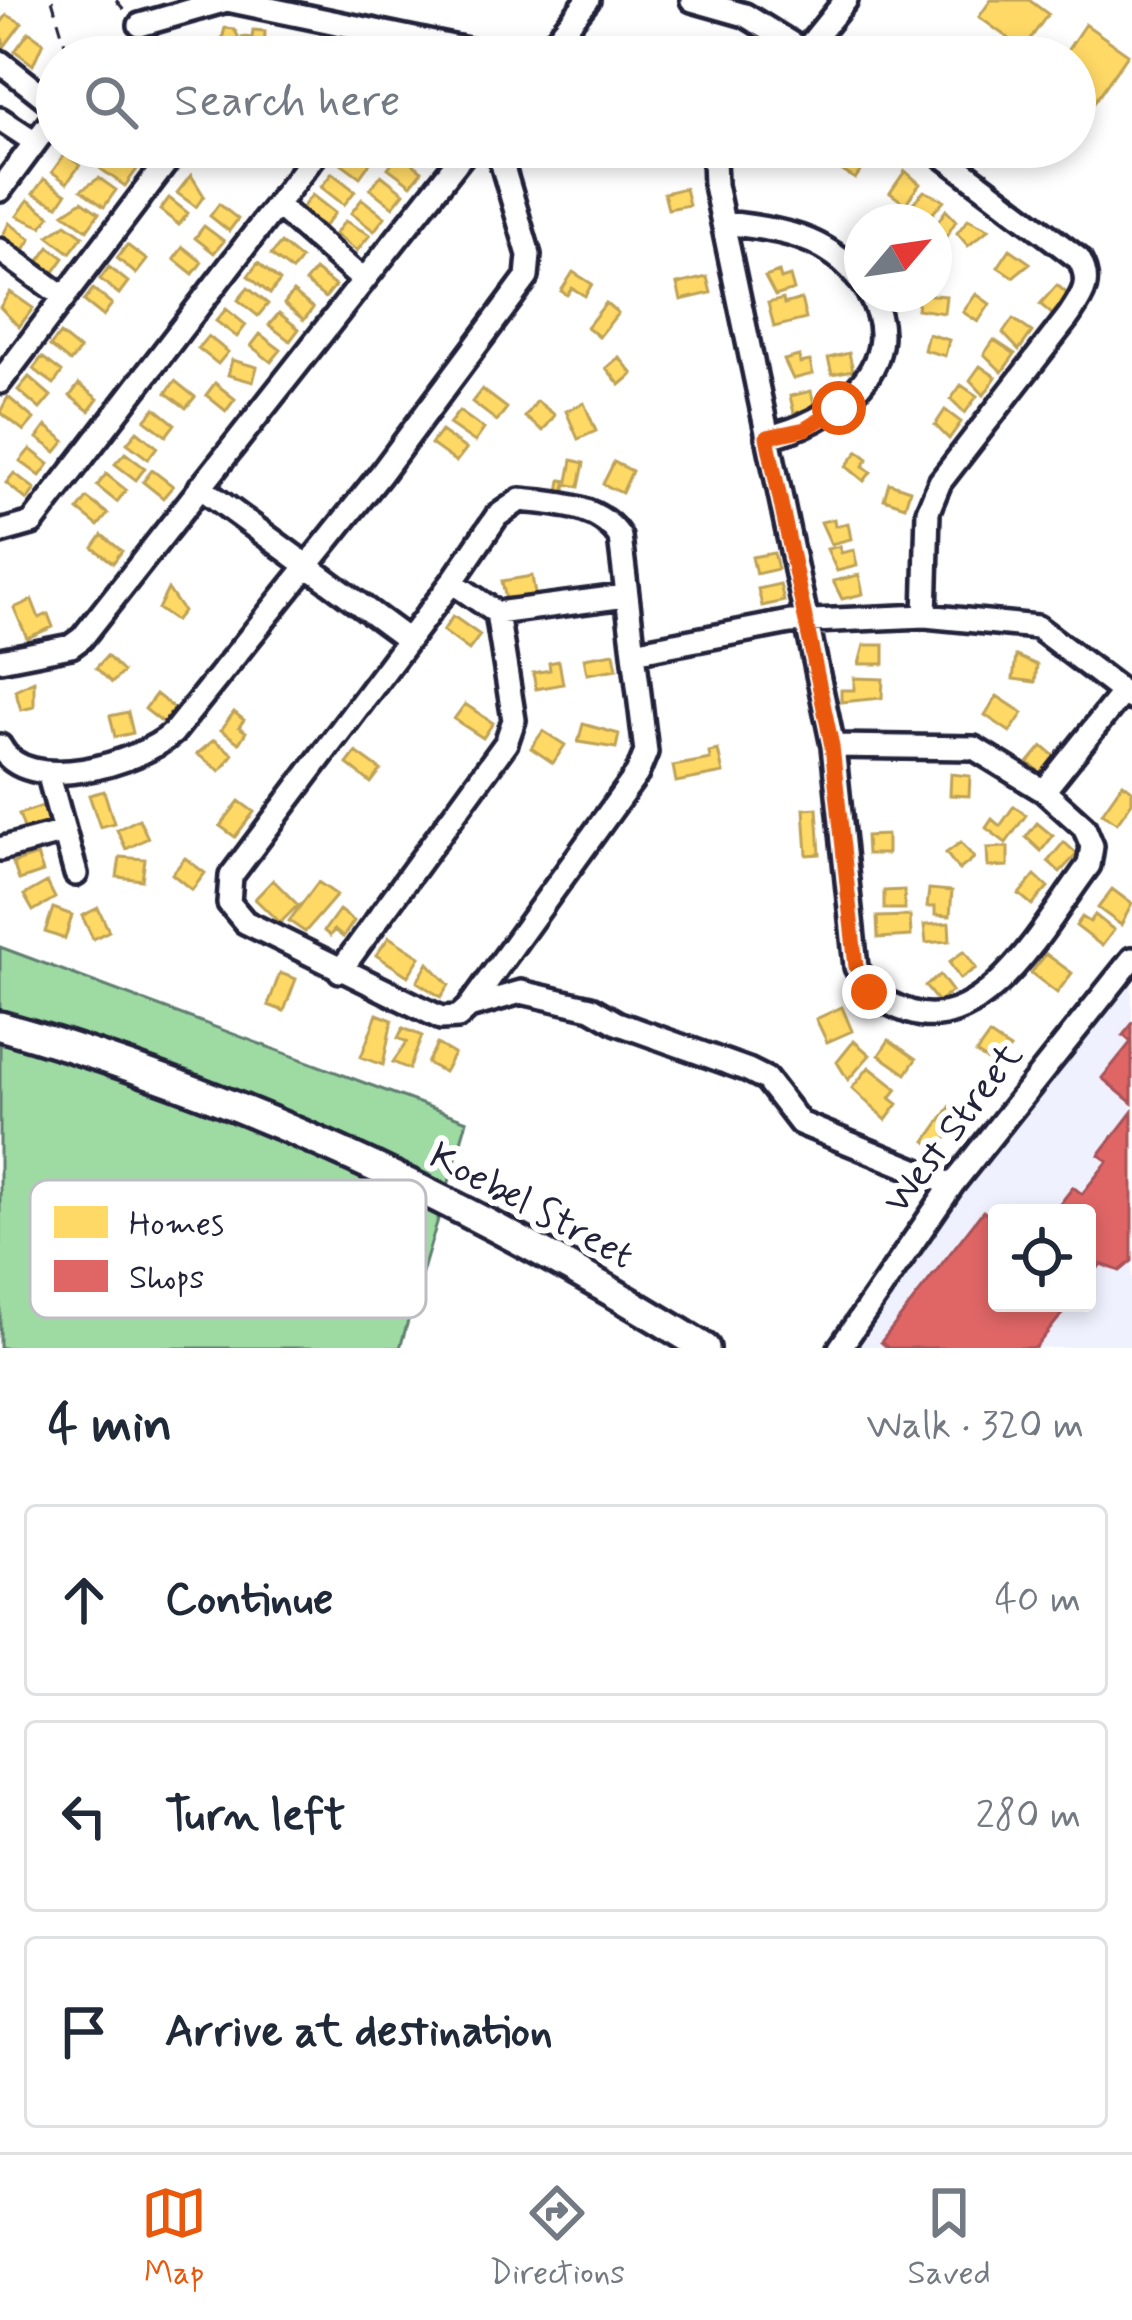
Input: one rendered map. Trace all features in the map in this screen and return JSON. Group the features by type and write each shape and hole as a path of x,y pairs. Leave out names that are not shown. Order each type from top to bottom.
{"main road":[{"name":"Koebel Street","path":"0,1026 184,1087 390,1180"},
{"name":"Koebel Street","path":"426,1196 517,1237 705,1348"}],"street":[{"path":"140,25 227,0 407,36"},
{"path":"559,36 588,0"},
{"path":"692,0 750,7 784,36"},
{"path":"820,36 846,0"},
{"path":"0,62 36,92"},
{"path":"0,119 35,142 0,190"},
{"path":"0,382 162,168"},
{"path":"0,532 32,523 306,168"},
{"path":"0,660 71,646 82,638 453,168"},
{"path":"0,746 6,757 29,774 49,776 161,744 304,569 527,278 529,255 503,168"},
{"path":"715,168 832,746 856,967 869,992 921,1016 966,1011 992,991 1089,865 1092,846 1084,827 1044,791 974,748 832,746"},
{"path":"925,616 928,511 940,482 1086,289 1087,273 1078,259 959,168"},
{"path":"278,206 363,280"},
{"path":"723,223 782,229 844,262"},
{"path":"0,250 64,297"},
{"path":"767,437 805,429 839,408 872,369 883,334 875,312"},
{"path":"200,487 304,569 408,640"},
{"path":"520,500 560,505 610,522 620,537 646,752 637,774 469,1007 458,1017 441,1018 245,922 229,903 231,876 452,582 497,517 520,500"},
{"path":"452,582 497,613 626,596"},
{"path":"340,971 506,743 514,720 497,613"},
{"path":"634,652 809,620 925,616 1037,628 1128,696 1044,791"},
{"path":"49,776 76,874"},
{"path":"0,849 64,832"},
{"name":"West Street","path":"840,1348 952,1185 1132,959"},
{"path":"469,1007 521,992 591,1008 617,1023 748,1070 766,1079 800,1123 952,1185"}],"path":[{"path":"52,0 63,36"}],"shaded area":[{"path":"1132,964 1132,1348 840,1348"}],"green space":[{"path":"0,947 467,1121 426,1260 426,1180 30,1180 30,1318 409,1318 400,1348 0,1348"}],"building: Homes":[{"path":"991,0 1029,0 1048,14 1032,36 1005,36 979,17"},
{"path":"7,15 22,23 4,47 0,24"},
{"path":"1085,24 1128,54 1096,100 1096,36 1077,36"},
{"path":"225,28 234,29 238,36 223,36"},
{"path":"29,32 36,37 33,65 15,51"},
{"path":"55,168 78,168 67,183 52,172"},
{"path":"136,168 137,169 125,186 101,169"},
{"path":"388,168 418,168 422,171 411,185"},
{"path":"842,168 862,168 855,179"},
{"path":"905,171 920,184 905,204 890,193"},
{"path":"332,173 355,191 344,205 321,187"},
{"path":"191,175 204,196 196,207 177,193"},
{"path":"381,175 404,193 393,207 370,189"},
{"path":"99,178 116,190 104,207 81,190"},
{"path":"44,179 66,194 58,206 33,194"},
{"path":"685,188 689,205 668,209 664,193"},
{"path":"924,191 944,200 941,204 912,204"},
{"path":"312,195 335,213 324,227 301,209"},
{"path":"169,198 188,213 179,225 160,210"},
{"path":"362,199 385,217 374,231 351,213"},
{"path":"28,200 50,216 42,227 17,216"},
{"path":"82,201 99,213 87,230 64,213"},
{"path":"219,204 238,219 229,231 210,216"},
{"path":"968,219 989,229 968,246 957,233"},
{"path":"345,221 370,235 357,251 335,234"},
{"path":"9,223 31,239 23,251 0,241"},
{"path":"66,224 83,236 70,253 48,236"},
{"path":"204,226 224,241 214,253 195,238"},
{"path":"281,243 301,259 292,271 271,255"},
{"path":"127,245 147,260 136,274 117,258"},
{"path":"49,247 64,258 51,276 36,265"},
{"path":"183,247 202,262 193,274 174,259"},
{"path":"1010,249 1030,263 1013,277 998,267"},
{"path":"258,263 280,281 270,294 248,276"},
{"path":"109,267 128,282 119,294 100,279"},
{"path":"315,270 335,286 325,298 305,282"},
{"path":"573,272 592,284 585,296 572,288 567,295 561,291"},
{"path":"779,272 781,279 790,276 794,290 775,296 765,277"},
{"path":"707,277 711,293 681,300 677,284"},
{"path":"1057,285 1071,297 1054,316 1040,304"},
{"path":"248,288 268,304 258,316 238,300"},
{"path":"93,289 112,304 103,316 84,301"},
{"path":"10,292 33,308 19,327 0,307"},
{"path":"293,292 313,308 304,320 284,304"},
{"path":"976,294 990,304 978,322 963,312"},
{"path":"783,299 784,304 801,299 806,319 774,327 768,303"},
{"path":"606,303 618,313 599,337 587,327"},
{"path":"226,309 246,325 237,337 216,321"},
{"path":"279,313 299,329 290,341 269,325"},
{"path":"1013,319 1032,332 1019,350 1003,333"},
{"path":"60,334 80,350 70,362 50,346"},
{"path":"260,334 281,350 271,362 251,346"},
{"path":"928,334 949,340 945,356 924,350"},
{"path":"208,336 228,352 218,364 198,348"},
{"path":"994,340 1015,354 1002,372 984,354"},
{"path":"849,353 853,370 832,374 828,358"},
{"path":"799,356 800,363 810,361 813,374 793,379 784,360"},
{"path":"42,357 62,372 54,384 33,369"},
{"path":"619,357 633,374 620,385 606,368"},
{"path":"232,360 257,367 253,382 228,375"},
{"path":"980,366 996,377 984,395 970,380"},
{"path":"29,377 51,396 40,409 18,390"},
{"path":"175,381 195,397 186,408 166,393"},
{"path":"215,383 235,399 226,411 206,395"},
{"path":"79,384 98,399 89,411 70,396"},
{"path":"961,385 977,396 965,413 951,399"},
{"path":"482,389 507,408 497,421 472,402"},
{"path":"811,391 815,408 794,413 790,396"},
{"path":"8,397 34,419 24,431 0,412"},
{"path":"537,401 555,415 543,431 525,417"},
{"path":"584,403 596,431 578,439 566,411"},
{"path":"155,408 175,424 166,436 145,420"},
{"path":"945,410 961,422 949,439 935,425"},
{"path":"459,411 484,429 475,442 449,424"},
{"path":"46,426 65,441 56,452 37,438"},
{"path":"137,431 157,447 148,459 127,443"},
{"path":"441,431 466,449 456,462 431,444"},
{"path":"30,449 49,464 40,476 20,461"},
{"path":"858,451 868,459 863,466 871,472 864,481 846,466"},
{"path":"125,453 145,468 136,480 115,464"},
{"path":"572,460 584,463 579,487 566,484 564,494 559,492 561,480 568,481"},
{"path":"614,462 632,471 622,493 603,484"},
{"path":"152,470 173,486 163,498 143,482"},
{"path":"14,473 35,489 27,500 6,483"},
{"path":"106,474 126,490 117,502 97,486"},
{"path":"889,483 910,490 905,506 884,499"},
{"path":"87,498 108,514 98,526 78,510"},
{"path":"834,519 835,526 848,523 851,539 831,544 821,522"},
{"path":"102,535 122,551 113,563 93,548"},
{"path":"840,546 841,553 854,550 857,566 837,571 827,549"},
{"path":"774,553 778,569 756,574 752,557"},
{"path":"859,575 863,594 842,599 833,581"},
{"path":"532,576 536,600 507,605 502,581"},
{"path":"780,584 784,601 762,606 758,589"},
{"path":"168,589 183,611 175,621 158,609"},
{"path":"32,600 39,618 48,614 53,627 27,638 14,608"},
{"path":"453,616 480,635 469,650 443,631"},
{"path":"864,645 884,645 884,664 859,664"},
{"path":"614,653 617,669 587,674 584,658"},
{"path":"107,656 123,672 112,683 96,668"},
{"path":"1016,656 1037,665 1035,682 1013,679"},
{"path":"559,661 563,684 536,689 533,673 550,670 549,663"},
{"path":"854,678 883,679 882,698 841,702 841,690 854,690"},
{"path":"34,681 34,707 21,710 15,690"},
{"path":"156,694 174,708 163,723 145,709"},
{"path":"997,696 1023,713 1010,732 985,715"},
{"path":"465,704 493,723 483,738 454,719"},
{"path":"128,712 133,733 115,737 110,716"},
{"path":"234,712 244,720 239,727 246,732 239,743 221,730"},
{"path":"583,724 619,734 616,748 578,742"},
{"path":"543,731 565,745 553,763 531,748"},
{"path":"214,740 233,754 220,771 197,754"},
{"path":"1042,746 1058,759 1045,776 1028,763"},
{"path":"718,750 723,773 676,782 673,766 710,759 709,752"},
{"path":"356,752 381,770 371,783 347,764"},
{"path":"951,774 970,776 969,796 950,795"},
{"path":"1123,783 1132,790 1132,802 1117,823 1102,813"},
{"path":"104,791 114,823 100,827 89,795"},
{"path":"239,801 254,812 235,837 220,826"},
{"path":"43,806 49,823 25,831 19,814"},
{"path":"1014,806 1026,815 1006,843 986,828 992,819 1000,826"},
{"path":"817,808 820,854 807,855 804,809"},
{"path":"139,819 148,838 126,849 117,830"},
{"path":"1037,823 1053,836 1041,851 1026,837"},
{"path":"887,835 887,854 867,854 866,836"},
{"path":"961,842 974,858 959,870 946,853"},
{"path":"1064,842 1077,854 1060,872 1048,861"},
{"path":"1008,847 1008,866 988,867 987,848"},
{"path":"37,855 43,872 19,880 13,863"},
{"path":"120,857 145,859 142,880 117,877"},
{"path":"185,858 205,873 192,890 172,874"},
{"path":"1035,875 1048,887 1032,905 1019,894"},
{"path":"273,880 298,905 280,923 255,899"},
{"path":"47,882 55,898 33,911 24,895"},
{"path":"318,882 337,895 305,932 289,921"},
{"path":"929,889 952,891 950,916 935,915 935,907 927,907"},
{"path":"1112,889 1132,904 1121,925 1098,908"},
{"path":"904,890 905,909 884,909 884,891"},
{"path":"53,908 72,915 65,939 45,932"},
{"path":"98,908 109,931 93,939 82,916"},
{"path":"339,910 354,921 343,937 334,930 330,936 324,931"},
{"path":"1095,915 1114,930 1102,946 1076,926 1082,917 1090,922"},
{"path":"910,916 911,936 878,938 877,917"},
{"path":"949,923 950,941 926,943 924,925"},
{"path":"389,937 420,957 408,976 376,955"},
{"path":"964,951 976,968 960,979 949,962"},
{"path":"1046,954 1072,973 1057,993 1031,973"},
{"path":"428,963 449,985 441,997 417,982"},
{"path":"280,973 296,979 284,1011 268,1005"},
{"path":"940,975 952,991 938,1002 925,986"},
{"path":"842,1007 852,1031 827,1042 816,1019"},
{"path":"377,1014 392,1020 383,1065 361,1057"},
{"path":"403,1028 422,1036 409,1069 393,1062 407,1042 398,1038"},
{"path":"989,1035 1010,1049 997,1067 976,1053"},
{"path":"889,1040 916,1059 906,1074 879,1055"},
{"path":"854,1041 870,1055 848,1080 837,1062"},
{"path":"437,1044 454,1054 444,1072 427,1063"},
{"path":"869,1067 897,1089 890,1098 898,1104 886,1120 852,1088"},
{"path":"950,1107 962,1116 938,1150 926,1141"}],"building: Shops":[{"path":"1132,1024 1132,1103 1102,1078 1131,1042 1123,1035"},
{"path":"1132,1112 1132,1261 1120,1271 1101,1264 1096,1270 1096,1204 1060,1204 1073,1187 1082,1194 1108,1161 1099,1155"},
{"path":"983,1211 988,1215 988,1312 1064,1312 1035,1348 888,1348 881,1342"}],"route":[{"path":"839,408 805,429 767,437 832,746 856,967 869,992"}]}
